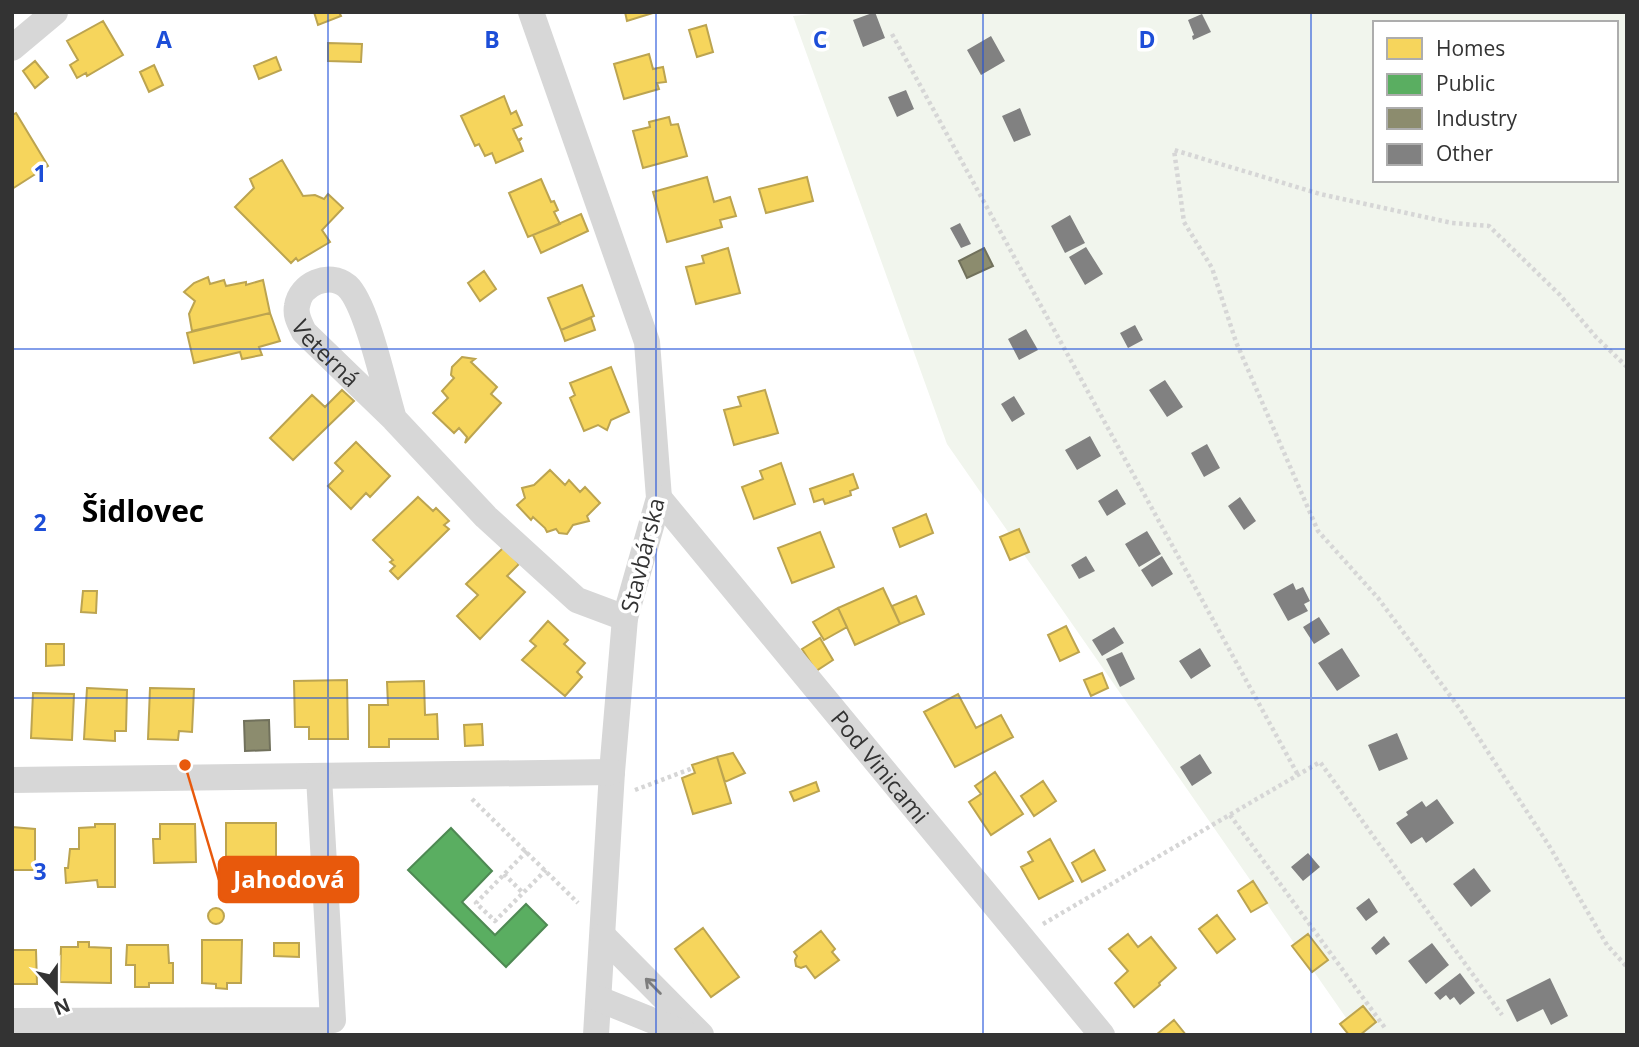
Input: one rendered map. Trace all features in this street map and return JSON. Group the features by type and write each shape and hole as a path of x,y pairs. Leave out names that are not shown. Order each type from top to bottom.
{"street":[{"path":"12,48 55,12"},
{"name":"Stavbárska","path":"531,12 647,342 659,498 625,618 612,772 596,1035"},
{"name":"Veterná","path":"394,419 363,314 355,296 338,282 315,282 307,287 297,306 297,316 304,332 394,419 486,517 577,600 625,618"},
{"name":"Pod Vinicami","path":"659,498 1102,1035"},
{"path":"12,780 612,772"},
{"path":"12,1021 333,1020 319,776"},
{"path":"603,932 702,1035"},
{"path":"599,999 688,1035"}],"path":[{"path":"892,34 1298,775"},
{"path":"1627,367 1596,337 1560,295 1489,226 1452,223 1320,194 1174,150 1184,222 1212,268 1236,342 1318,531 1378,598 1460,709 1548,844 1607,945 1627,967"},
{"path":"1021,937 1320,762 1502,1015"},
{"path":"634,790 693,768"},
{"path":"471,798 546,870 603,932"},
{"path":"1230,815 1384,1028"},
{"path":"527,851 476,902 495,920 546,870"},
{"path":"504,874 523,893"}],"shaded area":[{"path":"830,12 1627,12 1627,1035 1358,1035 947,444 793,16"}],"building: Homes":[{"path":"314,12 339,12 341,16 318,25"},
{"path":"625,12 656,12 627,21"},
{"path":"103,21 123,55 87,76 86,73 77,78 70,65 78,60 67,41"},
{"path":"706,25 713,52 697,57 689,30"},
{"path":"328,43 362,44 361,62 328,61"},
{"path":"649,54 653,69 663,67 666,82 657,83 659,89 624,99 614,64"},
{"path":"276,57 281,70 259,79 254,66"},
{"path":"35,61 48,77 35,88 23,71"},
{"path":"154,65 163,85 149,92 140,72"},
{"path":"504,96 511,114 516,111 522,125 513,129 518,140 522,138 519,141 523,151 496,163 492,153 485,156 479,144 475,146 461,116"},
{"path":"16,113 48,166 12,189 12,115"},
{"path":"669,117 671,125 678,124 687,156 643,168 633,131 650,127 649,122"},
{"path":"282,160 303,196 315,195 324,199 328,194 343,208 322,230 330,242 291,263 235,207 254,188 250,179"},
{"path":"707,177 714,202 730,197 736,216 720,220 722,227 667,242 653,192"},
{"path":"807,177 813,201 766,213 759,189"},
{"path":"541,179 551,202 554,201 558,210 554,212 560,224 528,237 509,193"},
{"path":"581,214 588,231 541,253 533,235"},
{"path":"728,248 740,293 696,304 686,267 704,263 702,256"},
{"path":"484,271 496,289 480,301 468,283"},
{"path":"208,277 210,284 224,280 226,286 246,282 246,285 263,280 270,313 192,331 189,314 195,301 184,292 194,283"},
{"path":"582,285 594,316 561,330 548,298"},
{"path":"270,313 280,341 259,347 262,355 242,359 240,352 194,363 187,333"},
{"path":"591,318 595,330 565,341 561,330"},
{"path":"462,357 475,359 471,362 497,387 491,394 501,403 465,443 467,437 459,428 454,433 433,413 448,398 442,391 454,378 451,375 452,367"},
{"path":"611,367 629,412 611,420 607,430 598,425 584,431 570,398 575,395 570,383"},
{"path":"342,390 354,401 293,460 270,438 312,395 325,407"},
{"path":"765,390 778,433 734,445 724,410 741,406 738,397"},
{"path":"356,442 390,476 370,497 366,493 351,509 328,486 343,471 335,463"},
{"path":"781,463 795,504 754,519 742,487 763,479 760,471"},
{"path":"550,470 565,485 569,480 580,492 585,487 600,503 587,516 589,521 573,525 567,534 559,533 556,529 547,532 517,505 525,498 522,488 534,485"},
{"path":"853,474 858,488 850,491 851,495 825,504 823,499 814,502 810,489"},
{"path":"418,497 433,511 436,508 449,521 444,525 449,529 398,579 390,571 395,566 390,562 393,560 373,540"},
{"path":"926,514 933,533 900,547 893,528"},
{"path":"1019,529 1029,552 1010,560 1000,537"},
{"path":"820,532 834,567 792,583 778,548"},
{"path":"504,547 519,564 507,576 525,592 480,639 457,616 478,595 466,584"},
{"path":"883,588 900,624 855,645 838,608"},
{"path":"83,591 97,591 96,613 81,612"},
{"path":"916,596 924,614 900,624 892,606"},
{"path":"838,608 847,627 824,640 813,622"},
{"path":"548,621 568,640 564,644 585,663 577,672 582,677 565,696 522,660 536,646 530,641"},
{"path":"1066,626 1079,652 1060,661 1048,635"},
{"path":"820,638 833,660 816,671 802,649"},
{"path":"46,644 64,644 64,665 46,666"},
{"path":"1102,673 1108,688 1091,696 1084,680"},
{"path":"347,680 348,739 309,739 309,727 295,727 294,681"},
{"path":"424,681 425,715 437,714 438,739 389,739 389,747 369,747 369,705 388,705 387,682"},
{"path":"87,688 127,690 126,731 115,731 115,741 84,739"},
{"path":"150,688 194,689 192,732 179,731 178,740 148,739"},
{"path":"33,693 74,694 72,740 31,738"},
{"path":"958,694 976,728 1001,715 1013,737 955,767 924,712"},
{"path":"482,724 483,745 465,746 464,725"},
{"path":"733,753 745,773 725,782 717,757"},
{"path":"717,757 731,803 693,814 682,778 695,773 692,765"},
{"path":"995,772 1023,814 991,835 969,802 981,794 975,786"},
{"path":"1043,781 1056,801 1034,816 1021,796"},
{"path":"816,782 819,791 794,801 790,792"},
{"path":"226,823 276,823 276,859 260,860 260,864 248,865 248,859 226,859"},
{"path":"95,824 115,824 115,887 98,887 97,880 66,883 65,868 68,868 70,849 79,849 79,828 95,827"},
{"path":"160,824 195,824 196,862 154,863 153,839 160,839"},
{"path":"12,827 35,829 35,870 12,870"},
{"path":"1050,839 1073,881 1039,899 1021,867 1033,861 1028,852"},
{"path":"1094,850 1105,870 1082,882 1072,863"},
{"path":"1253,881 1267,903 1251,912 1238,891"},
{"path":"213,908 219,908 224,916 222,922 213,924 208,919 208,913"},
{"path":"1217,915 1235,939 1217,953 1199,929"},
{"path":"703,928 739,977 711,997 675,949"},
{"path":"821,931 835,949 832,952 839,960 815,978 806,966 796,966 797,956 794,952"},
{"path":"1128,934 1138,947 1151,937 1176,968 1134,1007 1115,983 1128,971 1109,949"},
{"path":"1308,934 1328,960 1312,972 1292,946"},
{"path":"202,940 242,940 241,983 227,983 227,989 216,988 216,984 202,983"},
{"path":"78,942 89,942 89,947 111,948 111,983 60,982 61,947 78,947"},
{"path":"274,943 299,943 299,957 274,956"},
{"path":"127,945 168,945 169,963 173,963 173,983 149,983 149,987 135,987 135,965 126,965"},
{"path":"12,950 36,950 37,984 12,984"},
{"path":"1363,1006 1376,1022 1360,1035 1349,1035 1340,1024"},
{"path":"1174,1020 1186,1035 1156,1035"}],"building: Public":[{"path":"451,828 492,871 462,902 495,935 526,904 547,925 506,967 408,870"}],"building: Industry":[{"path":"984,248 993,266 967,278 959,261"},
{"path":"269,720 270,750 245,751 244,721"}],"building: Other":[{"path":"875,12 885,38 863,47 853,20"},
{"path":"1202,14 1211,32 1193,40 1194,35 1188,20"},
{"path":"991,36 1005,61 981,75 967,50"},
{"path":"906,90 914,109 897,117 888,97"},
{"path":"1020,108 1031,135 1014,142 1002,116"},
{"path":"1070,215 1085,243 1065,253 1051,226"},
{"path":"960,223 971,244 961,248 950,228"},
{"path":"1086,247 1103,274 1085,285 1069,257"},
{"path":"1135,325 1143,340 1128,348 1120,333"},
{"path":"1026,329 1038,350 1019,360 1008,339"},
{"path":"1165,380 1183,407 1167,417 1149,390"},
{"path":"1014,396 1025,414 1012,422 1001,404"},
{"path":"1090,436 1101,456 1077,470 1065,450"},
{"path":"1207,444 1220,468 1204,477 1191,453"},
{"path":"1117,489 1126,504 1107,516 1098,501"},
{"path":"1240,497 1256,521 1244,530 1228,506"},
{"path":"1147,531 1161,554 1139,567 1125,544"},
{"path":"1086,556 1095,571 1079,579 1071,565"},
{"path":"1162,556 1173,574 1152,587 1141,570"},
{"path":"1293,583 1296,590 1303,587 1310,601 1304,604 1308,611 1288,621 1273,594"},
{"path":"1319,617 1330,634 1314,644 1303,627"},
{"path":"1114,627 1124,643 1102,656 1092,640"},
{"path":"1200,648 1211,666 1191,679 1179,661"},
{"path":"1342,648 1360,676 1337,691 1318,663"},
{"path":"1122,652 1135,679 1120,687 1106,659"},
{"path":"1397,733 1408,759 1379,771 1368,745"},
{"path":"1200,754 1212,773 1192,786 1180,767"},
{"path":"1437,799 1454,823 1426,843 1422,837 1411,844 1396,823 1422,801 1426,807"},
{"path":"1308,853 1320,867 1303,881 1291,867"},
{"path":"1474,868 1491,891 1471,907 1453,884"},
{"path":"1369,898 1378,912 1366,921 1356,908"},
{"path":"1384,936 1390,944 1376,955 1371,948"},
{"path":"1432,943 1449,965 1426,984 1408,961"},
{"path":"1460,973 1475,993 1460,1005 1454,997 1450,1000 1446,995 1440,1000 1434,993"},
{"path":"1550,978 1568,1016 1551,1025 1543,1009 1517,1022 1506,1000"}],"place":[{"name":"Jahodová","path":"185,765"}],"district":[{"name":"Šidlovec","path":"143,510"}]}
